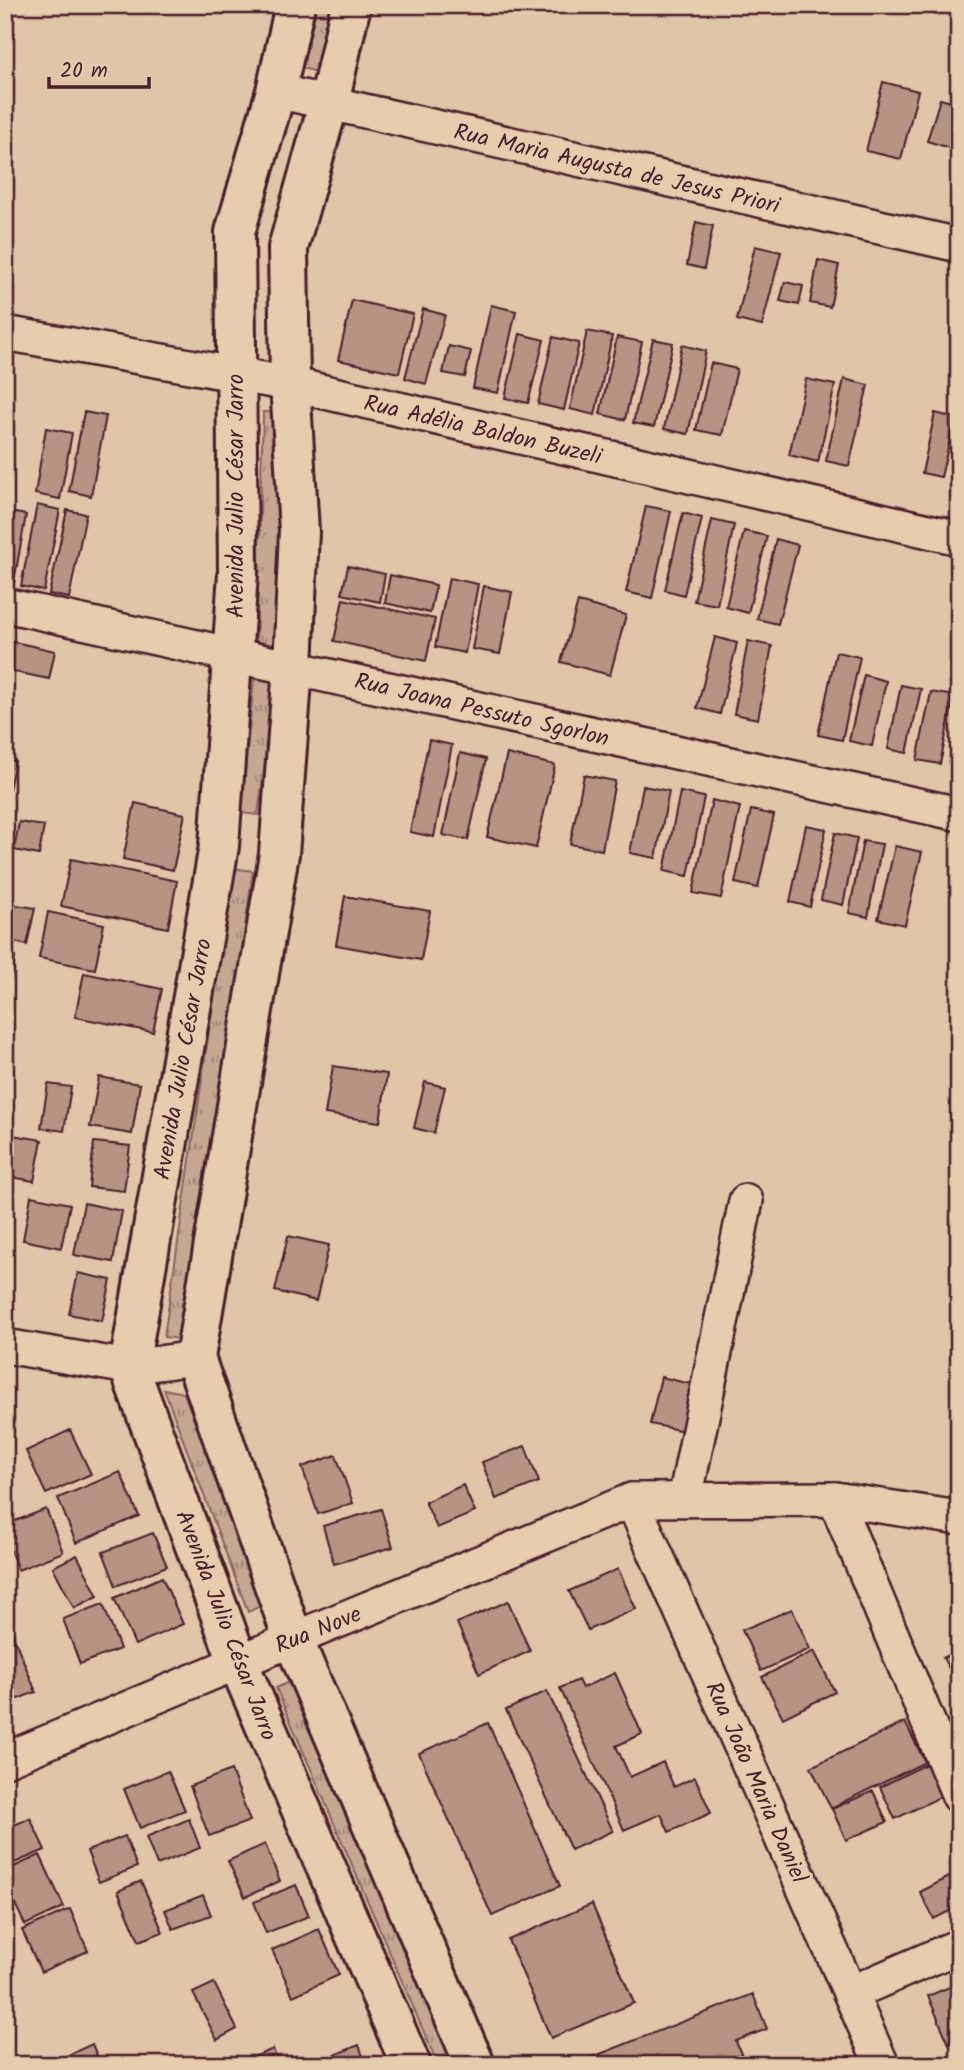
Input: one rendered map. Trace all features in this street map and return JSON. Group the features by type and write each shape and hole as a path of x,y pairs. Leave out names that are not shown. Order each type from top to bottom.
{"street":[{"name":"Avenida Julio César Jarro","path":"295,5 276,91 235,232 237,573 219,846 129,1367 238,1662 411,2065"},
{"path":"351,5 329,102 288,248 290,384 299,531 293,667 279,855 195,1358 293,1639 475,2065"},
{"name":"Rua Maria Augusta de Jesus Priori","path":"276,91 959,245"},
{"name":"Rua Adélia Baldon Buzeli","path":"5,333 290,384 959,538"},
{"name":"Rua Joana Pessuto Sgorlon","path":"5,605 959,814"},
{"path":"219,846 279,855"},
{"path":"685,1499 746,1201"},
{"path":"5,1346 129,1367 195,1358"},
{"path":"835,1499 959,1796"},
{"path":"632,1500 835,1499 959,1518"},
{"name":"Rua Nove","path":"5,1760 632,1500"},
{"name":"Rua João Maria Daniel","path":"632,1500 882,2065"},
{"path":"851,1993 959,1945"},
{"path":"393,2023 447,2000"}],"green space":[{"path":"317,5 339,5 322,73 302,68"},
{"path":"263,412 284,412 277,648 256,647"},
{"path":"254,679 276,682 258,815 241,813"},
{"path":"233,868 253,871 187,1340 164,1337"},
{"path":"164,1389 184,1393 263,1605 248,1612"},
{"path":"296,1679 461,2065 438,2065 276,1688"}],"building":[{"path":"883,82 918,91 901,159 866,151"},
{"path":"940,99 959,104 959,151 927,141"},
{"path":"696,222 713,226 704,269 687,265"},
{"path":"755,246 781,252 762,326 737,320"},
{"path":"818,260 839,265 830,307 810,303"},
{"path":"785,282 803,286 799,305 780,301"},
{"path":"352,300 413,314 399,373 338,360"},
{"path":"491,305 516,311 498,393 473,388"},
{"path":"423,309 445,315 426,384 405,378"},
{"path":"587,331 612,336 595,415 570,409"},
{"path":"520,334 544,340 528,403 505,398"},
{"path":"553,337 579,343 564,410 538,404"},
{"path":"617,337 642,342 625,420 600,414"},
{"path":"653,339 673,343 654,427 633,423"},
{"path":"682,345 706,351 688,434 664,429"},
{"path":"449,346 471,351 465,377 443,373"},
{"path":"711,363 737,369 722,435 696,430"},
{"path":"806,379 835,385 818,462 789,455"},
{"path":"844,379 868,385 849,466 826,461"},
{"path":"84,412 106,416 91,496 69,491"},
{"path":"935,413 955,418 941,477 922,473"},
{"path":"46,428 72,433 60,499 35,494"},
{"path":"37,505 60,510 44,591 21,586"},
{"path":"646,506 671,511 652,598 626,592"},
{"path":"67,510 86,514 69,598 49,594"},
{"path":"5,511 26,515 14,582 5,580"},
{"path":"683,513 702,518 684,595 665,590"},
{"path":"712,520 734,525 717,605 694,601"},
{"path":"744,531 767,536 748,613 726,607"},
{"path":"776,539 798,545 778,624 757,619"},
{"path":"348,566 385,574 380,602 342,594"},
{"path":"390,575 436,585 430,613 385,603"},
{"path":"449,578 478,584 465,653 435,647"},
{"path":"484,586 512,592 500,654 472,649"},
{"path":"343,599 435,619 426,661 334,641"},
{"path":"578,602 626,615 610,675 561,662"},
{"path":"715,637 737,643 720,714 697,708"},
{"path":"5,640 55,651 49,679 5,670"},
{"path":"748,641 772,646 758,719 734,714"},
{"path":"836,652 860,657 842,740 818,735"},
{"path":"864,675 886,681 872,746 849,741"},
{"path":"901,685 921,689 907,753 888,749"},
{"path":"931,692 954,696 940,764 917,760"},
{"path":"959,713 959,765 949,763"},
{"path":"429,740 452,745 434,837 410,832"},
{"path":"460,753 486,759 468,840 443,835"},
{"path":"507,754 555,765 536,848 487,837"},
{"path":"5,759 15,761 7,799 5,799"},
{"path":"584,775 615,781 602,850 570,844"},
{"path":"643,786 669,791 656,858 630,853"},
{"path":"680,792 704,797 688,876 664,871"},
{"path":"712,800 740,807 721,898 693,893"},
{"path":"135,803 185,814 173,870 123,859"},
{"path":"751,810 774,815 758,888 735,883"},
{"path":"19,822 44,826 39,855 14,850"},
{"path":"806,825 826,829 810,907 790,902"},
{"path":"835,833 857,838 843,905 821,900"},
{"path":"863,841 882,844 868,917 849,913"},
{"path":"895,846 922,852 905,925 878,919"},
{"path":"71,859 177,881 168,928 61,906"},
{"path":"345,896 430,911 421,960 336,945"},
{"path":"5,903 35,908 27,945 5,940"},
{"path":"48,912 104,924 95,969 39,958"},
{"path":"5,955 15,957 7,999 5,998"},
{"path":"84,973 162,989 153,1032 75,1017"},
{"path":"333,1066 387,1074 380,1122 325,1114"},
{"path":"99,1077 140,1084 132,1134 90,1127"},
{"path":"425,1082 445,1087 434,1133 414,1128"},
{"path":"48,1084 71,1087 64,1131 41,1128"},
{"path":"13,1135 42,1140 34,1181 5,1176"},
{"path":"94,1142 130,1146 124,1191 89,1187"},
{"path":"31,1196 70,1204 61,1248 23,1240"},
{"path":"84,1203 122,1211 113,1262 74,1255"},
{"path":"288,1236 329,1245 316,1301 275,1291"},
{"path":"78,1273 111,1280 102,1321 69,1314"},
{"path":"661,1377 695,1385 684,1431 650,1424"},
{"path":"70,1430 91,1474 46,1494 26,1451"},
{"path":"525,1446 539,1482 496,1499 482,1462"},
{"path":"336,1455 353,1503 318,1514 302,1467"},
{"path":"120,1472 139,1516 76,1543 58,1498"},
{"path":"463,1485 475,1512 437,1528 425,1502"},
{"path":"46,1509 63,1552 18,1570 5,1537 5,1525"},
{"path":"381,1509 393,1547 334,1564 323,1526"},
{"path":"153,1533 167,1566 116,1586 103,1552"},
{"path":"77,1555 98,1596 74,1608 53,1567"},
{"path":"618,1569 636,1609 588,1630 569,1591"},
{"path":"162,1577 183,1624 135,1645 114,1598"},
{"path":"508,1601 530,1651 479,1674 457,1623"},
{"path":"103,1604 120,1649 80,1664 63,1619"},
{"path":"792,1609 810,1649 761,1671 742,1630"},
{"path":"8,1623 36,1692 5,1704 5,1624"},
{"path":"959,1650 959,1686 943,1658"},
{"path":"814,1651 835,1692 783,1718 762,1677"},
{"path":"615,1673 642,1734 616,1746 630,1777 663,1762 674,1787 695,1777 711,1813 669,1832 661,1814 624,1830 560,1688 578,1680 582,1688"},
{"path":"547,1691 613,1831 571,1850 506,1710"},
{"path":"905,1722 925,1762 831,1808 811,1767"},
{"path":"488,1723 560,1886 492,1916 419,1753"},
{"path":"926,1764 942,1796 895,1819 880,1787"},
{"path":"231,1770 250,1821 209,1836 190,1786"},
{"path":"168,1771 185,1810 140,1828 124,1789"},
{"path":"873,1791 887,1822 846,1840 832,1809"},
{"path":"30,1818 45,1850 5,1867 5,1829"},
{"path":"189,1819 200,1848 157,1865 146,1837"},
{"path":"125,1836 137,1867 99,1882 87,1851"},
{"path":"265,1844 280,1881 245,1897 228,1861"},
{"path":"40,1855 64,1907 25,1925 5,1882 5,1871"},
{"path":"959,1872 959,1906 934,1919 920,1892"},
{"path":"141,1881 163,1932 139,1941 118,1891"},
{"path":"296,1885 309,1916 266,1933 254,1902"},
{"path":"203,1895 211,1915 173,1929 165,1910"},
{"path":"592,1904 634,2003 551,2038 508,1940"},
{"path":"70,1909 88,1951 41,1972 22,1930"},
{"path":"319,1929 339,1975 293,1996 272,1950"},
{"path":"214,1983 237,2029 217,2040 193,1993"},
{"path":"959,1983 959,2040 949,2044 928,1996"},
{"path":"753,1994 767,2029 736,2041 745,2065 572,2065"},
{"path":"92,2044 101,2065 63,2065 60,2059"},
{"path":"359,2045 366,2065 309,2065"},
{"path":"273,2049 279,2065 234,2065"}]}
